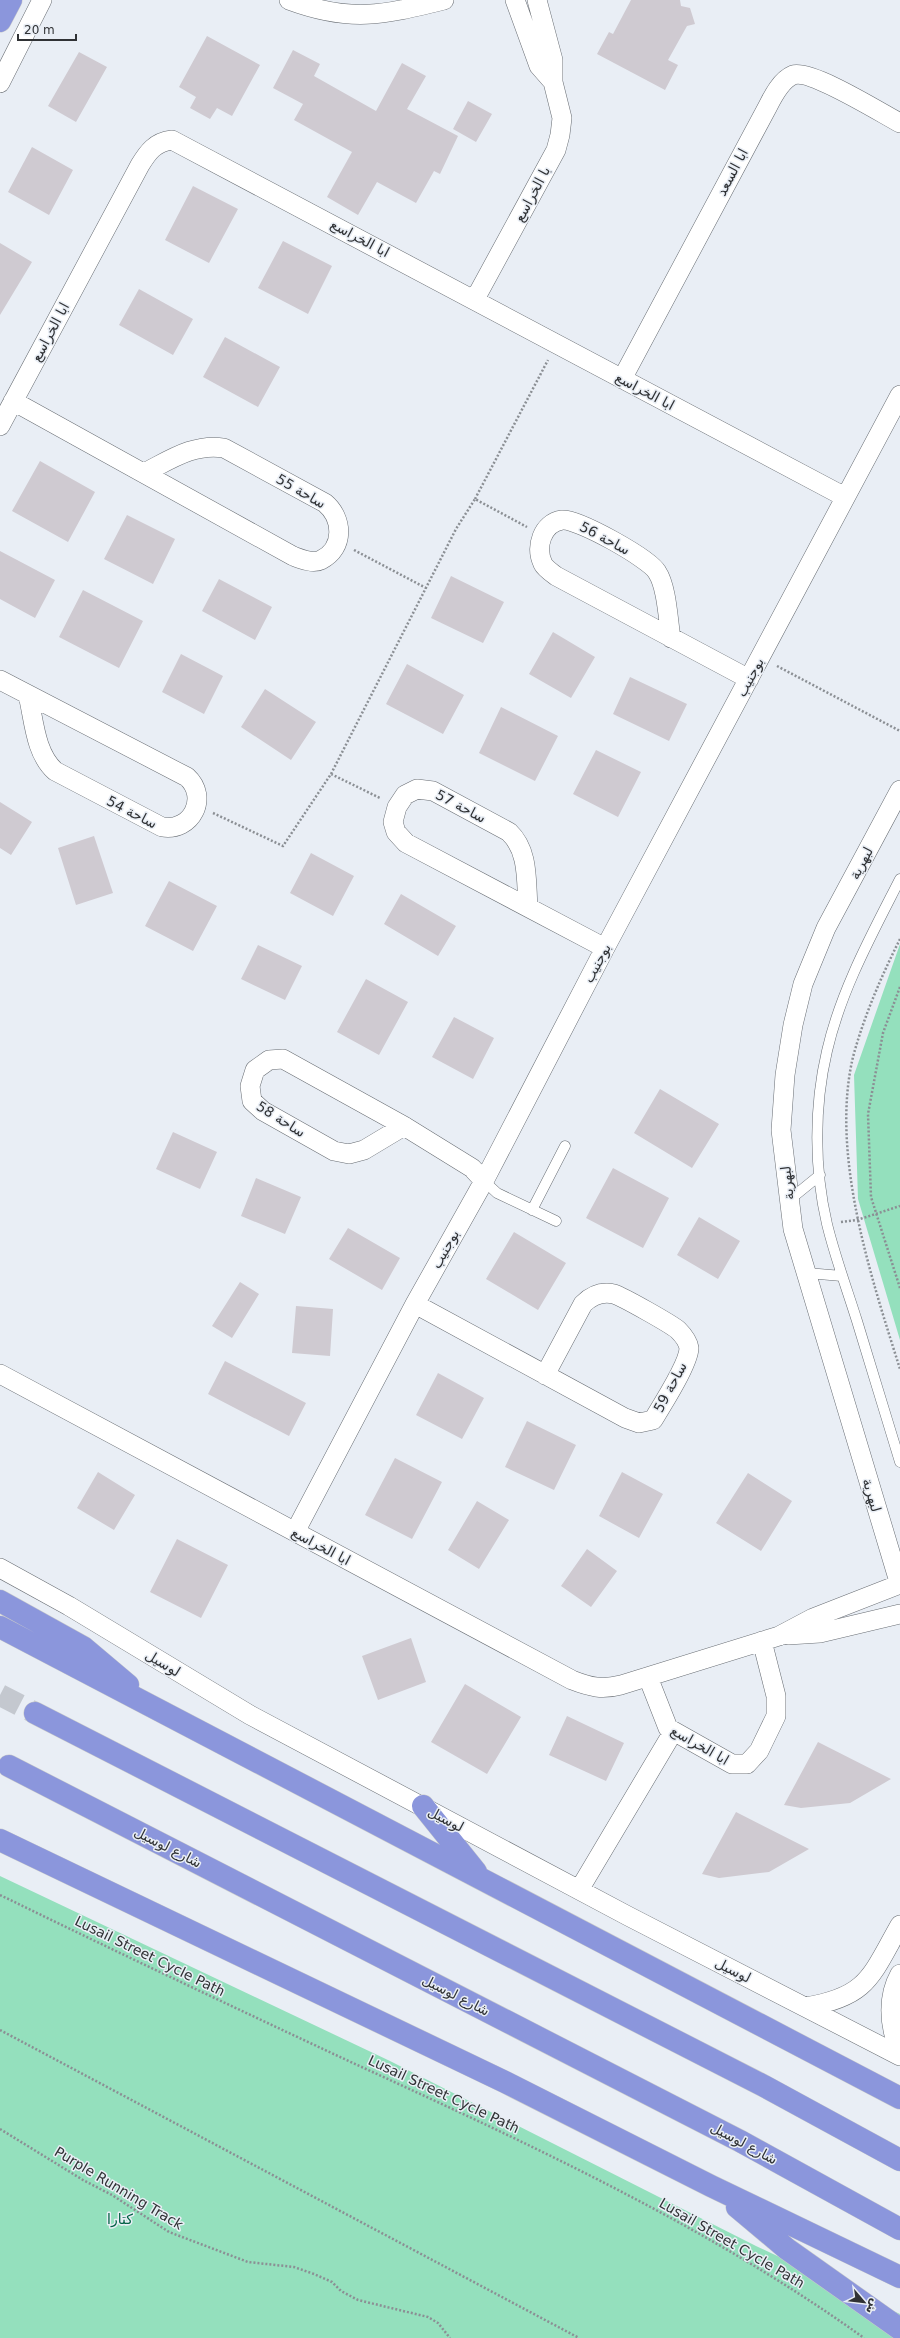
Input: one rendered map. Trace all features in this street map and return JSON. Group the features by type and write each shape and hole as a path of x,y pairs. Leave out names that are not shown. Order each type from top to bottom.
{"highway":[{"path":"0,22 11,0"},
{"path":"0,1601 83,1647 158,1710"},
{"path":"0,1627 900,2098"},
{"path":"0,1641 38,1647"},
{"path":"36,1713 764,2086 900,2160"},
{"name":"شارع لوسيل","path":"9,1766 740,2140 900,2229"},
{"path":"423,1806 482,1879"},
{"path":"0,1840 151,1914 506,2082 711,2186 900,2277"},
{"path":"0,1856 70,1889 151,1914"},
{"path":"711,2186 787,2249 900,2329"}],"street":[{"path":"0,83 42,0"},
{"path":"289,0 317,10 349,15 400,11 444,0"},
{"name":"با الخراسع","path":"515,0 540,66 553,82"},
{"name":"با الخراسع","path":"475,299 556,150 562,118 553,82 552,60 537,0"},
{"name":"ابا السعد","path":"622,379 768,106 784,82 793,76 810,76 900,123"},
{"name":"ابا الخراسع","path":"0,426 148,152 165,141 180,142 845,497"},
{"name":"بوجنيب","path":"295,1532 414,1304 484,1181 605,948 900,395"},
{"path":"13,401 293,556 307,561 320,560 332,550 337,541"},
{"name":"ساحة 55","path":"144,473 185,452 210,446 224,448 311,495 334,510 339,521 339,536 337,541"},
{"name":"ساحة 56","path":"542,535 553,523 563,520 578,522 647,561 658,572 671,638"},
{"path":"542,535 539,550 543,564 556,576 749,679"},
{"path":"0,680 187,777 196,791 197,805"},
{"name":"ساحة 54","path":"28,695 42,754 47,763 55,771 162,827 169,828 183,824 189,820 197,805"},
{"name":"ساحة 57","path":"396,807 405,795 418,789 433,791 509,832 518,842 522,852 528,907"},
{"name":"لبهرية","path":"898,1574 793,1229 788,1201 781,1130 785,1075 793,1025 803,984 826,928 900,790"},
{"path":"396,807 393,822 396,832 406,843 605,948"},
{"name":"ساحة 58","path":"404,1126 364,1150 349,1154 334,1151 263,1111 252,1101 250,1086 255,1070 269,1060 283,1060 404,1126 472,1168 484,1181"},
{"name":"ساحة 59","path":"414,1304 544,1375 625,1418 639,1423 653,1420 686,1360 689,1348 686,1339 678,1329 614,1294 601,1294 590,1297 583,1304 544,1375"},
{"name":"ابا الخراسع","path":"0,1374 572,1680 590,1687 610,1688 770,1638 813,1618 898,1574"},
{"name":"لوسيل","path":"0,1568 69,1606 250,1714 579,1890 900,2055"},
{"name":"ابا الخراسع","path":"770,1638 820,1633 900,1614"},
{"name":"ابا الخراسع","path":"648,1677 665,1722 673,1732 732,1764 747,1764 754,1759 774,1724 777,1707 770,1638"},
{"path":"579,1890 673,1732"},
{"path":"805,2007 838,2000 853,1993 869,1980 900,1925"},
{"path":"900,1974 891,2002 891,2016 893,2035 900,2055"}],"lane":[{"path":"900,879 861,955 839,1010 827,1051 820,1096 818,1138 820,1175 827,1224 900,1462"},
{"path":"532,1210 565,1146"},
{"path":"788,1201 820,1175"},
{"path":"484,1181 497,1193 556,1221"},
{"path":"807,1273 842,1276"}],"path":[{"path":"197,805 283,846 331,774 456,529 474,499 557,343"},
{"path":"474,499 542,535"},
{"path":"337,541 426,588"},
{"path":"760,657 900,731"},
{"path":"331,774 396,807"},
{"path":"900,939 866,1015 853,1059 847,1139 857,1220 900,1369"},
{"path":"900,987 883,1033 868,1114 871,1197 875,1214 900,1288"},
{"path":"827,1224 857,1220 900,1206"},
{"name":"Lusail Street Cycle Path","path":"0,1895 235,2008 503,2132 565,2163 648,2206 810,2299 864,2338"},
{"path":"0,2030 579,2338"},
{"name":"Purple Running Track","path":"0,2128 83,2180 112,2195 169,2232 248,2262 294,2267 332,2282 341,2291 358,2300 428,2317 438,2323 450,2338"}],"green space":[{"path":"900,944 900,1340 858,1199 854,1075"},
{"name":"كتارا","path":"0,1876 390,2061 756,2246 900,2314 900,2338 0,2338"}],"building":[{"path":"631,0 680,0 681,6 690,8 695,24 687,26 668,60 678,65 665,90 597,54 609,32 613,34"},
{"path":"207,36 260,65 232,116 217,108 210,119 190,108 196,97 179,87"},
{"path":"293,50 320,64 314,76 376,111 402,63 426,76 407,109 458,136 440,174 434,171 416,203 377,182 358,215 327,197 352,152 294,120 303,104 273,88"},
{"path":"79,52 107,67 76,122 48,106"},
{"path":"468,101 492,114 476,142 453,129"},
{"path":"32,147 73,170 49,215 8,192"},
{"path":"193,186 238,209 209,263 165,240"},
{"path":"283,241 332,266 308,314 258,288"},
{"path":"0,243 32,262 0,315"},
{"path":"139,289 193,319 173,355 119,325"},
{"path":"225,337 280,367 258,407 203,377"},
{"path":"40,461 95,492 68,542 12,511"},
{"path":"127,515 175,539 153,584 104,559"},
{"path":"0,551 55,580 35,618 0,599"},
{"path":"451,576 504,602 483,643 431,618"},
{"path":"219,579 272,607 255,640 202,611"},
{"path":"83,590 143,621 119,668 59,637"},
{"path":"553,632 595,657 571,698 529,674"},
{"path":"181,654 223,676 204,714 162,692"},
{"path":"407,664 464,695 443,734 386,704"},
{"path":"630,677 687,704 669,741 613,714"},
{"path":"265,689 316,722 291,760 241,727"},
{"path":"501,707 558,736 535,781 479,753"},
{"path":"596,750 641,772 618,817 573,794"},
{"path":"0,802 32,822 11,855 0,848"},
{"path":"94,836 113,893 76,905 58,848"},
{"path":"311,853 354,876 333,916 290,893"},
{"path":"169,881 217,906 193,951 145,926"},
{"path":"401,894 456,926 438,956 384,924"},
{"path":"258,945 302,966 285,1000 241,979"},
{"path":"366,979 408,1002 379,1055 337,1032"},
{"path":"454,1017 494,1038 473,1079 432,1057"},
{"path":"660,1089 719,1124 692,1168 634,1133"},
{"path":"173,1132 217,1152 200,1189 156,1169"},
{"path":"613,1168 669,1198 643,1248 586,1218"},
{"path":"256,1178 301,1197 285,1234 241,1216"},
{"path":"699,1217 740,1241 718,1279 677,1255"},
{"path":"348,1228 400,1258 382,1290 329,1259"},
{"path":"514,1232 566,1263 538,1310 486,1279"},
{"path":"240,1282 259,1294 232,1338 212,1326"},
{"path":"296,1306 333,1309 330,1356 292,1353"},
{"path":"225,1361 306,1403 289,1436 208,1394"},
{"path":"438,1373 484,1398 462,1439 416,1415"},
{"path":"527,1421 576,1445 554,1490 505,1467"},
{"path":"395,1458 442,1482 412,1539 365,1515"},
{"path":"98,1472 135,1495 114,1530 77,1508"},
{"path":"622,1472 663,1494 639,1538 599,1516"},
{"path":"748,1473 792,1501 761,1551 716,1523"},
{"path":"477,1501 509,1520 479,1569 448,1550"},
{"path":"177,1539 228,1565 201,1618 150,1592"},
{"path":"587,1549 617,1571 591,1607 561,1586"},
{"path":"411,1638 426,1682 378,1700 362,1656"},
{"path":"465,1684 521,1717 487,1774 431,1742"},
{"path":"567,1716 624,1743 606,1781 549,1755"},
{"path":"818,1742 891,1779 850,1803 801,1808 784,1805"},
{"path":"736,1812 809,1849 769,1872 719,1878 702,1874"}],"tunnel":[{"path":"0,1695 35,1713"}]}
